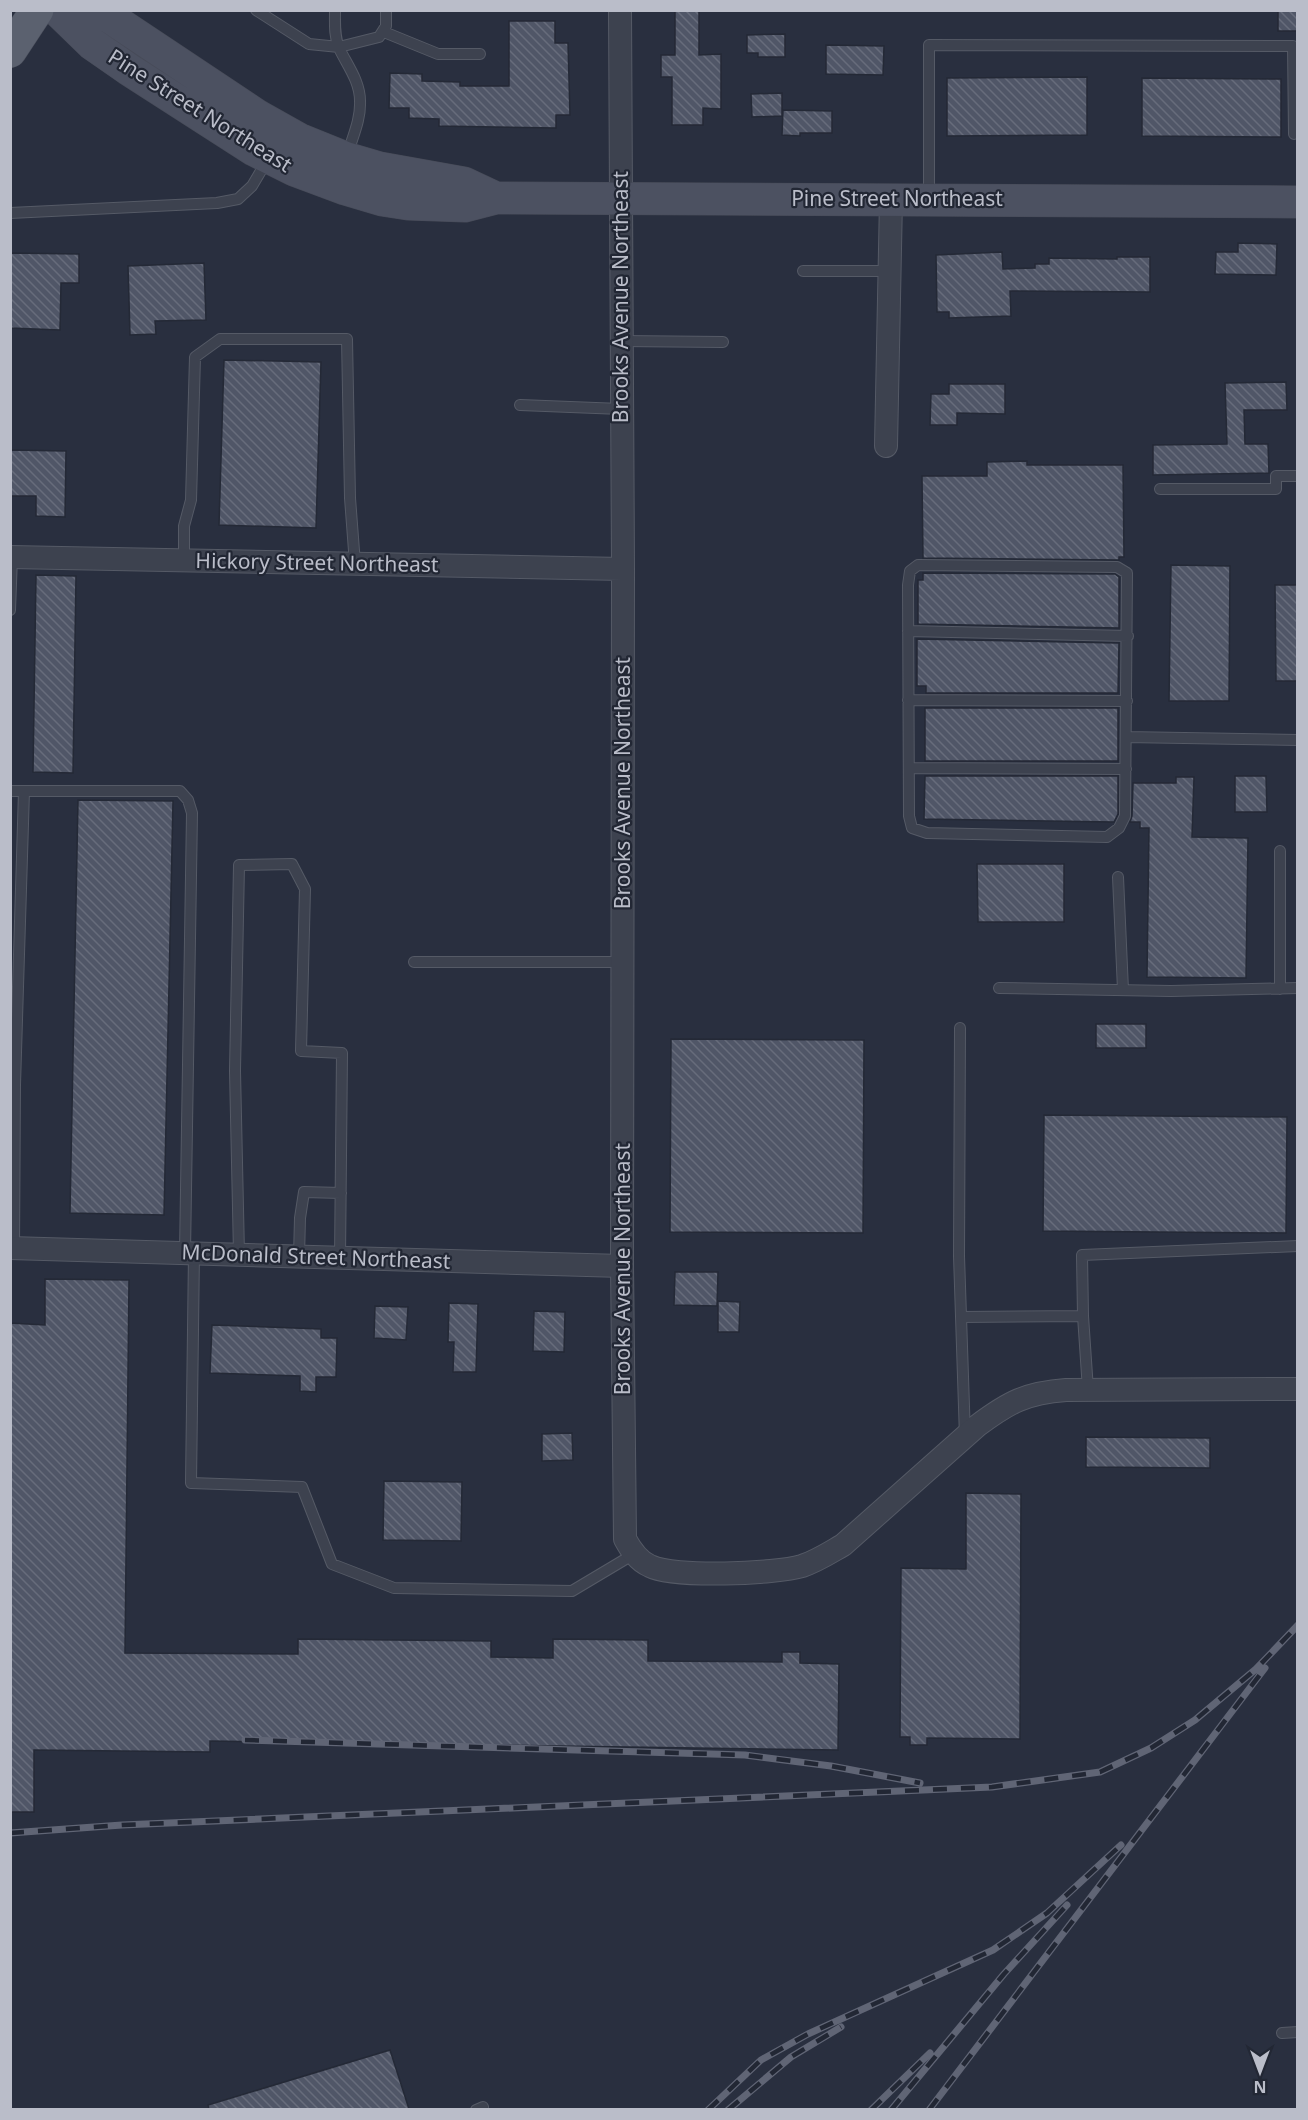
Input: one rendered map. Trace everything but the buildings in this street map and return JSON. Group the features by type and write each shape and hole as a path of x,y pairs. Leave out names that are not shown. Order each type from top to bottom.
{"main road":[{"path":"10,51 37,10"},
{"name":"Pine Street Northeast","path":"57,10 92,44 210,123 276,144 299,140 380,168 464,183 496,198"},
{"name":"Pine Street Northeast","path":"87,10 108,16 276,144 320,181 382,200 408,204 465,206 496,198 1298,201"}],"street":[{"name":"Brooks Avenue Northeast","path":"620,10 624,1522 625,1539 634,1554"},
{"path":"886,446 891,200"},
{"name":"Hickory Street Northeast","path":"11,557 623,569"},
{"name":"McDonald Street Northeast","path":"12,1248 622,1266"},
{"path":"634,1554 648,1566 678,1573 767,1572 800,1567 843,1545 1001,1408 1024,1397 1043,1392 1298,1389"}],"lane":[{"path":"256,10 309,44 339,47 379,37 386,26 386,10"},
{"path":"335,10 335,33 339,47 356,81 360,99 360,115 346,158"},
{"path":"384,32 438,54 480,54"},
{"path":"929,200 929,45 1293,46 1294,134"},
{"path":"10,213 217,203 238,199 252,186 276,144"},
{"path":"803,271 889,271"},
{"path":"184,561 184,526 191,500 195,357 220,339 347,339 350,498 355,564"},
{"path":"621,341 723,342"},
{"path":"520,405 621,408"},
{"path":"1160,489 1276,489 1276,476 1298,476"},
{"path":"10,610 11,557"},
{"path":"918,565 1117,567 1127,573 1125,816 1119,828 1107,837 927,833 912,828 908,631 910,571 918,565"},
{"path":"908,631 1128,636"},
{"path":"908,700 1126,701"},
{"path":"1126,737 1298,740"},
{"path":"909,768 1125,770"},
{"path":"10,791 180,792 188,800 192,813 190,1483 302,1487 332,1564 394,1588 572,1591 634,1554"},
{"path":"12,1248 24,791"},
{"path":"1280,851 1280,988"},
{"path":"239,1254 235,1071 239,865 292,864 305,889 301,1052 342,1053 340,1258"},
{"path":"1118,877 1123,990"},
{"path":"414,962 623,962"},
{"path":"999,988 1123,990 1298,988"},
{"path":"960,1028 958,1256 965,1437"},
{"path":"299,1256 300,1218 304,1192 341,1193"},
{"path":"1088,1390 1082,1255 1298,1246"},
{"path":"961,1317 1083,1316"},
{"path":"1282,2033 1298,2032"}],"railway":[{"path":"10,1833 122,1825 992,1787 1100,1772 1151,1748 1195,1720 1256,1669 1298,1625"},
{"path":"929,2110 1265,1668"},
{"path":"245,1740 745,1755 831,1766 920,1783"},
{"path":"708,2110 761,2060 808,2034 993,1950 1047,1913 1121,1845"},
{"path":"891,2110 1004,1974 1067,1905"},
{"path":"728,2110 791,2057 841,2027"},
{"path":"871,2110 930,2053"}]}
